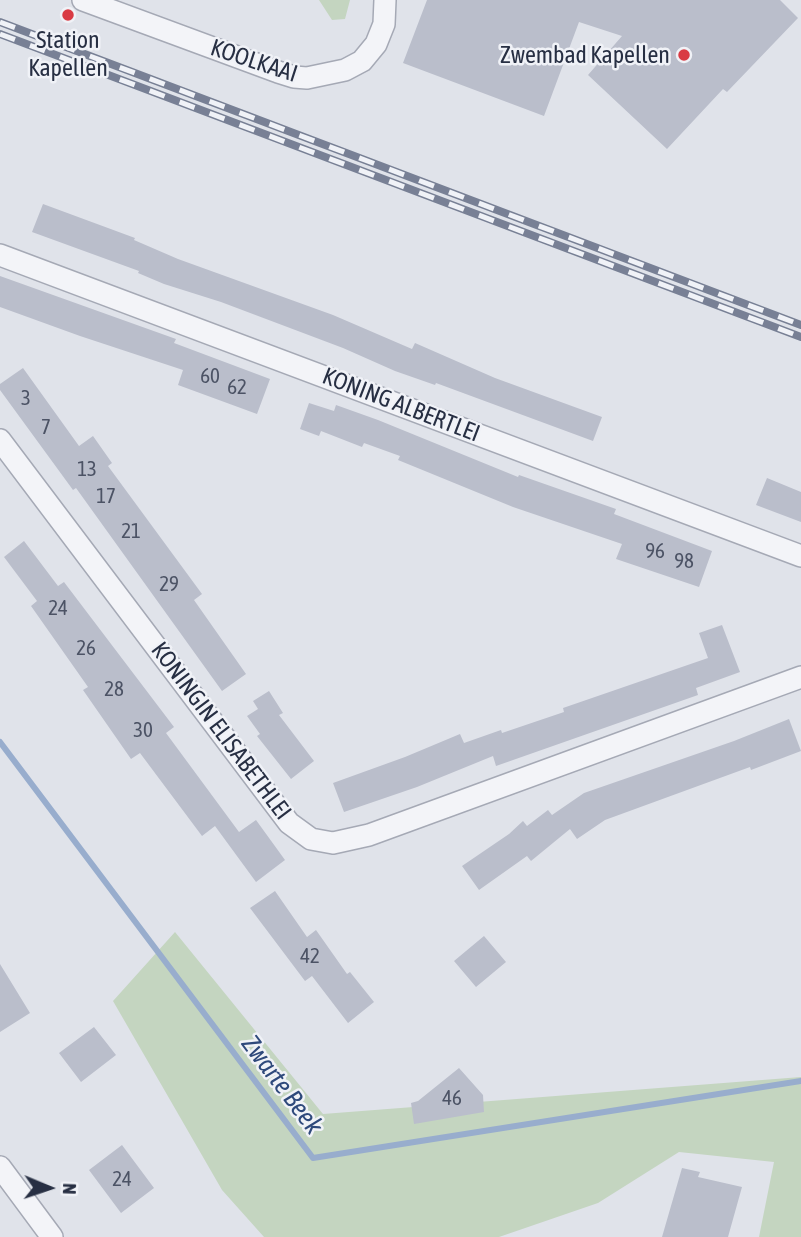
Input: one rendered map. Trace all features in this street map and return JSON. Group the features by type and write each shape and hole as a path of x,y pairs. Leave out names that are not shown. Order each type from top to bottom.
{"street":[{"name":"KOOLKAAI","path":"83,0 294,78 307,78 345,70 362,61 376,44 384,24 385,0"},
{"name":"KONING ALBERTLEI","path":"0,255 801,556"},
{"name":"KONINGIN ELISABETHLEI","path":"0,440 289,823 311,839 333,843 369,835 801,677"},
{"path":"0,1167 52,1237"}],"green space":[{"path":"319,0 350,0 345,19 332,20"},
{"path":"175,932 323,1114 801,1077 801,1237 759,1237 774,1162 679,1152 598,1203 499,1237 264,1237 222,1190 113,1001"}],"building":[{"path":"427,0 780,0 798,18 727,92 723,89 667,149 588,75 622,36 579,22 544,116 403,63"},
{"path":"43,204 135,238 134,240 178,259 333,315 412,349 415,343 495,378 602,417 593,441 436,383 435,385 395,371 343,348 221,302 164,284 138,273 139,271 32,232"},
{"path":"0,276 176,339 174,343 270,379 257,414 178,385 183,370 0,307"},
{"path":"23,368 79,446 93,436 112,463 108,466 202,594 194,600 246,674 222,691 76,488 73,490 0,390 0,384"},
{"path":"309,403 334,411 336,405 378,420 518,477 519,475 616,509 614,514 712,551 699,587 616,559 622,544 513,507 398,460 400,456 364,443 362,447 321,431 319,436 300,429"},
{"path":"767,478 801,492 801,522 756,505"},
{"path":"24,541 58,586 64,582 174,727 166,733 239,832 256,820 285,860 256,882 215,826 202,836 140,753 131,759 83,690 88,687 31,606 37,601 4,557"},
{"path":"722,625 740,672 696,688 698,695 496,766 493,756 417,787 344,812 333,783 460,734 464,743 501,730 502,733 564,712 563,708 708,658 699,633"},
{"path":"269,691 283,713 279,715 314,761 291,779 257,736 260,734 247,716 258,709 253,701"},
{"path":"789,719 801,751 605,820 577,839 570,829 531,861 527,856 479,890 462,866 509,834 523,821 527,826 548,810 552,815 584,793"},
{"path":"275,891 307,937 316,930 347,974 350,972 374,1002 348,1023 312,976 305,981 250,908"},
{"path":"484,936 506,962 476,987 454,961"},
{"path":"0,964 30,1013 0,1032"},
{"path":"94,1027 116,1055 81,1082 59,1053"},
{"path":"459,1068 483,1095 484,1112 414,1124 411,1103 418,1101"},
{"path":"122,1145 154,1188 121,1213 89,1170"},
{"path":"682,1168 700,1172 698,1177 742,1187 728,1237 662,1237"}],"waterway":[{"name":"Zwarte Beek","path":"0,742 313,1158 801,1081"}],"railway":[{"path":"0,22 801,325"},
{"path":"0,34 801,337"}],"place":[{"name":"Station Kapellen","path":"68,15"},
{"name":"Zwembad Kapellen","path":"684,55"}]}
